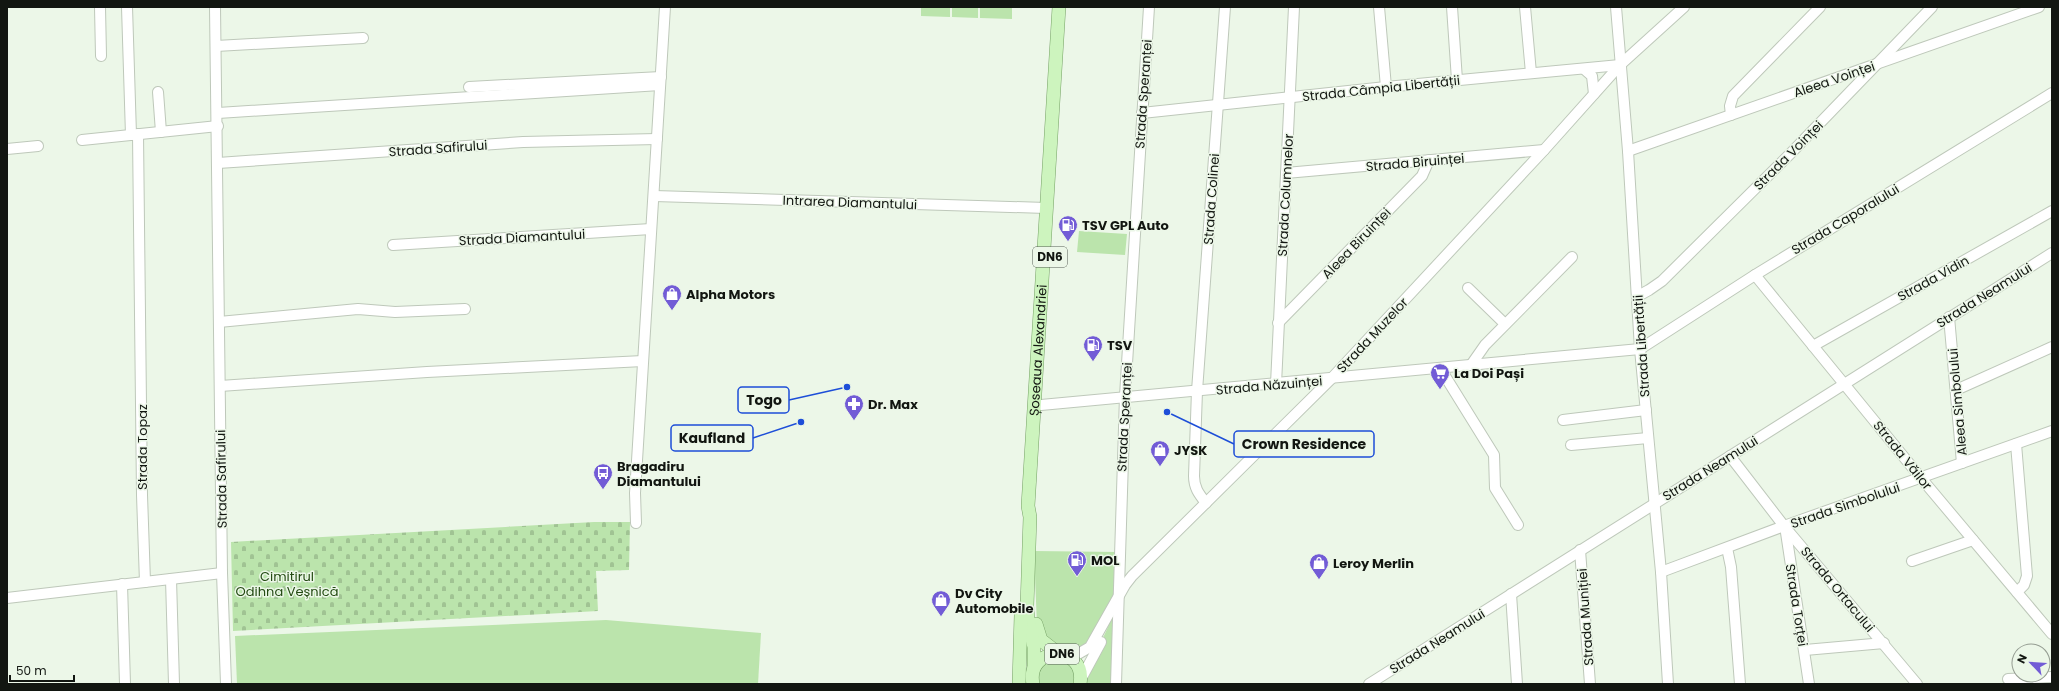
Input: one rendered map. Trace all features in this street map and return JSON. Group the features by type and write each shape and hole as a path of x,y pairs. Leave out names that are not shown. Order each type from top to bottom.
{"main road":[{"name":"Șoseaua Alexandriei","path":"1034,668 1034,647 1028,621 1027,606 1030,517 1028,506 1059,7"},
{"name":"Șoseaua Alexandriei","path":"1065,656 1041,640 1038,632 1035,612 1035,507 1066,7"},
{"name":"DN6","path":"1019,684 1025,517 1028,506"},
{"name":"DN6","path":"1033,684 1034,668 1044,657 1065,656 1076,664 1081,681"}],"street":[{"path":"100,7 101,56"},
{"name":"Strada Topaz","path":"127,7 141,312 142,495 145,582"},
{"name":"Strada Safirului","path":"215,7 218,113 222,573 226,684"},
{"path":"636,523 635,493 665,7"},
{"name":"Strada Speranței","path":"1116,684 1125,396 1149,7"},
{"name":"Strada Colinei","path":"1206,502 1194,484 1198,391 1225,7"},
{"name":"Strada Columnelor","path":"1276,384 1294,7"},
{"path":"1379,7 1386,87"},
{"path":"1452,7 1457,80"},
{"path":"1525,7 1531,74"},
{"name":"Strada Libertății","path":"1616,7 1628,151 1638,296 1640,349 1661,572 1668,684"},
{"name":"Strada Muzelor","path":"1118,599 1132,576 1331,379 1544,150 1620,65 1684,7"},
{"path":"1731,115 1730,106 1733,96 1820,7"},
{"name":"Strada Voinței","path":"1638,296 1662,281 1932,7"},
{"name":"Aleea Voinței","path":"1628,151 2039,7"},
{"path":"216,46 363,38"},
{"name":"Strada Câmpia Libertății","path":"1142,113 1386,87 1620,65"},
{"path":"1584,69 1592,76 1594,94"},
{"path":"469,87 660,81"},
{"path":"218,113 660,81"},
{"path":"158,92 162,132"},
{"name":"Strada Caporalului","path":"1640,349 1755,274 2052,92"},
{"path":"82,140 218,126"},
{"name":"Strada Safirului","path":"218,163 523,142 657,139"},
{"path":"7,149 38,146"},
{"name":"Strada Biruinței","path":"1286,173 1544,150"},
{"name":"Aleea Biruinței","path":"1278,323 1422,176 1429,160"},
{"name":"Intrarea Diamantului","path":"654,196 1046,208"},
{"name":"Strada Vidin","path":"1813,346 2052,211"},
{"name":"Strada Diamantului","path":"394,245 651,229"},
{"name":"Strada Neamului","path":"1369,684 2052,253"},
{"path":"1471,365 1485,345 1572,257"},
{"name":"Strada Văilor","path":"1755,274 1921,478 2052,634"},
{"path":"1468,288 1505,324"},
{"path":"219,322 358,309 395,312 465,309"},
{"name":"Aleea Simbolului","path":"1949,317 1962,462"},
{"path":"1956,390 2052,347"},
{"name":"Strada Năzuinței","path":"1041,405 1640,349"},
{"path":"220,386 427,372 643,361"},
{"path":"1440,368 1494,454 1494,484 1518,525"},
{"path":"1563,420 1646,410"},
{"name":"Strada Simbolului","path":"1661,572 1784,526 2052,431"},
{"path":"1571,445 1648,438"},
{"path":"2016,444 2027,576 2024,585 2017,592"},
{"name":"Strada Ortacului","path":"1730,456 1784,526 1917,684"},
{"name":"Strada Torței","path":"1784,526 1805,650 1809,684"},
{"path":"1912,562 1973,540"},
{"path":"1727,548 1731,567 1740,684"},
{"name":"Strada Muniției","path":"1580,550 1590,684"},
{"path":"7,598 222,573"},
{"path":"171,579 174,684"},
{"path":"122,584 125,684"},
{"path":"1511,594 1517,684"},
{"path":"1065,656 1090,647 1118,599"},
{"path":"1081,681 1111,622 1118,599"},
{"path":"1805,650 1884,643"},
{"path":"2008,679 2052,677"}],"green space":[{"path":"921,7 950,7 950,17 921,16"},
{"path":"952,7 978,7 978,18 952,17"},
{"path":"980,7 1012,7 1012,19 980,18"},
{"path":"1079,231 1127,234 1125,255 1077,252"},
{"name":"Cimitirul Odihna Veșnică","path":"594,522 630,522 629,570 596,571 598,611 233,631 231,542"},
{"path":"1034,551 1119,552 1116,684 1033,684 1032,680 1051,654 1037,626","holes":["1117,602 1107,630 1093,656 1080,671 1080,654"]},
{"path":"606,620 761,633 758,684 237,684 235,636"}],"place":[{"name":"TSV GPL Auto","path":"1068,242"},
{"name":"Alpha Motors","path":"672,311"},
{"name":"TSV","path":"1093,362"},
{"name":"Togo","path":"847,387"},
{"name":"La Doi Pași","path":"1440,390"},
{"name":"Crown Residence","path":"1167,412"},
{"name":"Dr. Max","path":"854,421"},
{"name":"Kaufland","path":"801,422"},
{"name":"JYSK","path":"1160,467"},
{"name":"Bragadiru Diamantului","path":"603,490"},
{"name":"MOL","path":"1077,577"},
{"name":"Leroy Merlin","path":"1319,580"},
{"name":"Dv City Automobile","path":"941,617"}]}
